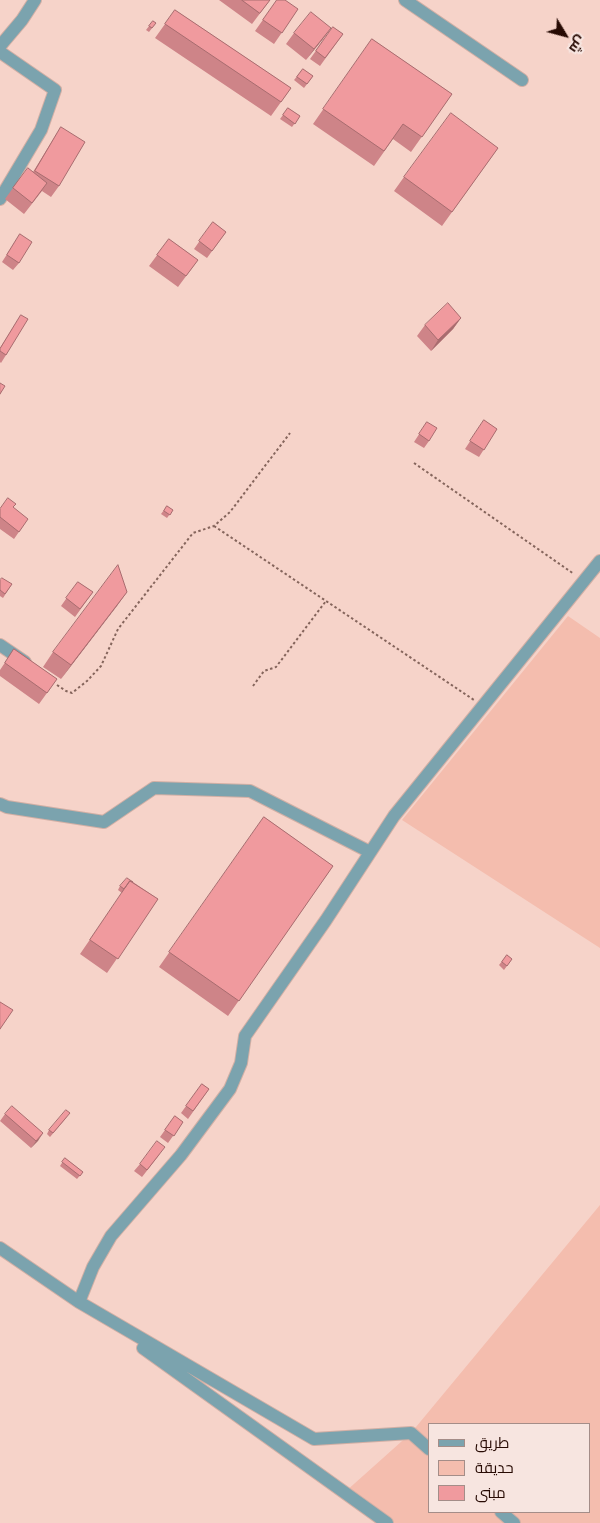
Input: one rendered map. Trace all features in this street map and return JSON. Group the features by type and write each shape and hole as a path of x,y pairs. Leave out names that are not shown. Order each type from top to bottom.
{"street":[{"path":"0,46 22,20 35,0"},
{"path":"405,0 522,80"},
{"path":"0,52 54,90 41,130 0,199"},
{"path":"80,1303 94,1267 111,1236 181,1155 230,1089 241,1064 244,1036 326,920 394,816 600,561"},
{"path":"0,646 33,668"},
{"path":"0,804 7,807 104,822 154,788 250,791 370,852"},
{"path":"0,1248 80,1303 387,1523"},
{"path":"80,1303 314,1438 411,1433 428,1448"},
{"path":"502,1513 514,1523"}],"path":[{"path":"57,684 72,693 87,682 101,666 118,629 193,533 214,526 230,512 290,433"},
{"path":"414,463 584,582"},
{"path":"214,526 483,706"},
{"path":"253,686 264,671 276,668 326,602"}],"green space":[{"path":"568,616 600,638 600,948 402,820"},
{"path":"600,1205 600,1523 389,1523 345,1492 411,1433"}],"building":[{"path":"242,0 270,0 260,13"},
{"path":"277,0 285,0 298,9 282,33 263,20"},
{"path":"175,10 291,88 281,102 165,24"},
{"path":"311,12 331,28 314,49 294,33"},
{"path":"153,21 156,23 152,28 149,26"},
{"path":"333,27 343,34 325,58 316,51"},
{"path":"372,39 452,94 422,137 403,124 384,151 323,109"},
{"path":"303,69 313,76 307,84 297,77"},
{"path":"288,108 300,116 295,124 283,115"},
{"path":"451,113 498,148 452,212 404,177"},
{"path":"61,127 85,142 59,186 35,171"},
{"path":"28,168 47,183 32,203 13,188"},
{"path":"213,222 226,232 212,251 199,241"},
{"path":"20,234 32,242 19,263 7,255"},
{"path":"169,239 198,260 186,276 157,255"},
{"path":"448,303 461,318 438,340 425,325"},
{"path":"21,315 28,319 6,355 0,349"},
{"path":"0,383 5,386 0,394"},
{"path":"484,420 497,429 484,450 470,441"},
{"path":"427,422 437,428 429,441 419,434"},
{"path":"8,498 16,504 13,507 28,519 19,532 0,517 0,509"},
{"path":"167,506 173,510 170,515 164,511"},
{"path":"118,565 127,592 71,665 53,652"},
{"path":"2,578 12,584 5,594 0,590 0,580"},
{"path":"78,582 93,592 80,609 66,598"},
{"path":"14,649 57,679 47,693 5,663"},
{"path":"264,817 333,866 239,1001 169,952"},
{"path":"127,878 133,882 130,881 124,889 120,886"},
{"path":"130,881 158,899 118,959 90,940"},
{"path":"507,955 512,959 507,966 502,962"},
{"path":"0,1002 13,1010 0,1029"},
{"path":"202,1084 209,1089 193,1111 186,1106"},
{"path":"12,1106 43,1133 36,1141 5,1114"},
{"path":"66,1110 70,1113 53,1133 49,1130"},
{"path":"175,1116 183,1122 174,1136 165,1130"},
{"path":"157,1141 165,1147 147,1170 140,1164"},
{"path":"65,1158 83,1172 80,1176 62,1162"}]}
